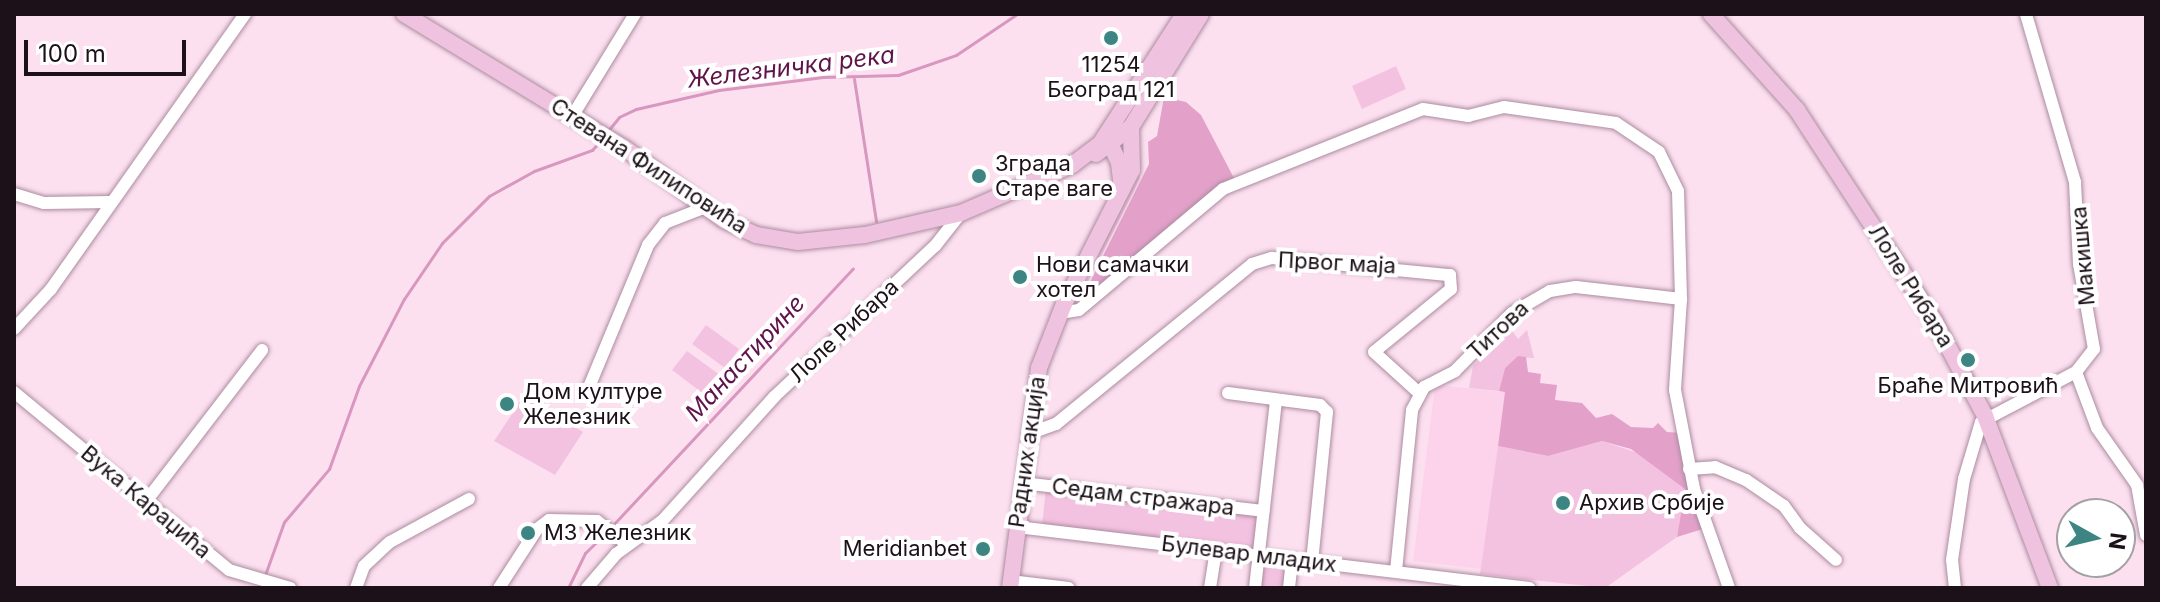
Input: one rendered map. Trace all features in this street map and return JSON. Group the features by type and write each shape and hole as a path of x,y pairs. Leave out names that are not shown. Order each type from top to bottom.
{"main road":[{"name":"Стевана Филиповића","path":"404,14 573,115 706,207 756,235 798,242 865,235 961,213"},
{"path":"1113,143 1184,14"},
{"name":"Радних акција","path":"1010,584 1039,368 1060,313 1132,170 1113,143 1201,14"},
{"name":"Лоле Рибара","path":"1713,15 1776,83 1834,163 1934,320 1985,416 2050,588"},
{"name":"Лоле Рибара","path":"961,213 1113,143"}],"street":[{"path":"14,329 51,289 110,202 151,152 245,14"},
{"path":"573,115 635,14"},
{"name":"Макишка","path":"2026,14 2075,182 2082,284 2094,344 2076,372"},
{"path":"1060,313 1079,309 1223,189 1427,108 1468,116 1496,107 1600,119 1648,141 1664,160 1678,191 1681,299 1675,390 1689,469 1729,588"},
{"path":"14,194 44,203 110,202"},
{"path":"589,387 648,245 665,223 706,207"},
{"name":"Лоле Рибара","path":"587,588 628,545 663,520 774,397 935,246 961,213"},
{"name":"Првог маја","path":"1028,434 1056,424 1263,260 1305,258 1443,272 1453,278 1451,289 1374,352 1419,393"},
{"name":"Титова","path":"1419,393 1460,366 1485,337 1540,295 1576,287 1681,299"},
{"path":"147,500 262,350"},
{"path":"1955,588 1952,560 1965,473 1985,416 2076,372 2097,428 2137,485 2146,535"},
{"name":"Вука Караџића","path":"14,392 248,578 286,586"},
{"path":"1228,393 1320,405 1330,418 1312,563"},
{"path":"1404,588 1401,572 1412,410 1419,393"},
{"path":"1255,588 1276,400"},
{"path":"1689,469 1708,466 1733,472 1784,506 1800,528 1836,560"},
{"name":"Седам стражара","path":"1022,483 1263,511"},
{"path":"356,588 364,566 390,542 469,499"},
{"path":"499,588 543,524 567,518 603,524 628,545"},
{"name":"Булевар младих","path":"1017,527 1529,588"},
{"path":"1210,588 1216,550"},
{"path":"1289,588 1292,560"},
{"path":"1010,584 1069,588"}],"shaded area":[{"path":"1396,66 1406,89 1362,109 1352,86"},
{"path":"1164,97 1186,102 1201,115 1236,182 1075,312 1149,164 1148,142 1157,136"},
{"path":"1137,172 1140,178 1072,313"},
{"path":"706,325 739,349 725,368 692,344"},
{"path":"1511,329 1518,339 1527,330 1534,358 1518,357 1505,368 1499,391 1469,388 1473,366"},
{"path":"687,351 720,375 705,395 672,370"},
{"path":"1518,356 1526,357 1528,372 1541,374 1540,383 1557,385 1555,400 1582,403 1596,418 1612,414 1631,427 1653,428 1658,423 1667,432 1682,433 1706,528 1677,537 1685,489 1631,449 1602,441 1548,456 1498,446 1505,392 1499,391 1505,368"},
{"path":"1435,385 1506,392 1481,569 1413,561"},
{"path":"524,396 583,432 555,475 494,441"},
{"path":"1602,441 1641,454 1685,489 1677,537 1605,588 1480,574 1498,446 1548,456"},
{"path":"1046,488 1260,514 1257,549 1042,526"},
{"path":"1262,562 1287,566 1285,588 1259,588"}],"waterway":[{"name":"Железничка река","path":"607,132 619,117 636,109 719,90 823,77 898,75 956,55 1017,14"},
{"name":"Манастирине","path":"854,79 876,221"},
{"name":"Железничка река","path":"265,575 284,522 329,469 359,386 404,299 442,243 489,196 534,171 592,150 600,141"},
{"name":"Манастирине","path":"611,527 853,268"},
{"name":"Манастирине","path":"568,588 585,553 606,533"}],"place":[{"name":"11254 Београд 121","path":"1111,38"},
{"name":"Зграда Старе ваге","path":"979,176"},
{"name":"Нови самачки хотел","path":"1020,277"},
{"name":"Браће Митровић","path":"1968,360"},
{"name":"Дом културе Железник","path":"507,404"},
{"name":"Архив Србије","path":"1563,503"},
{"name":"МЗ Железник","path":"528,533"},
{"name":"Meridianbet","path":"983,549"}]}
